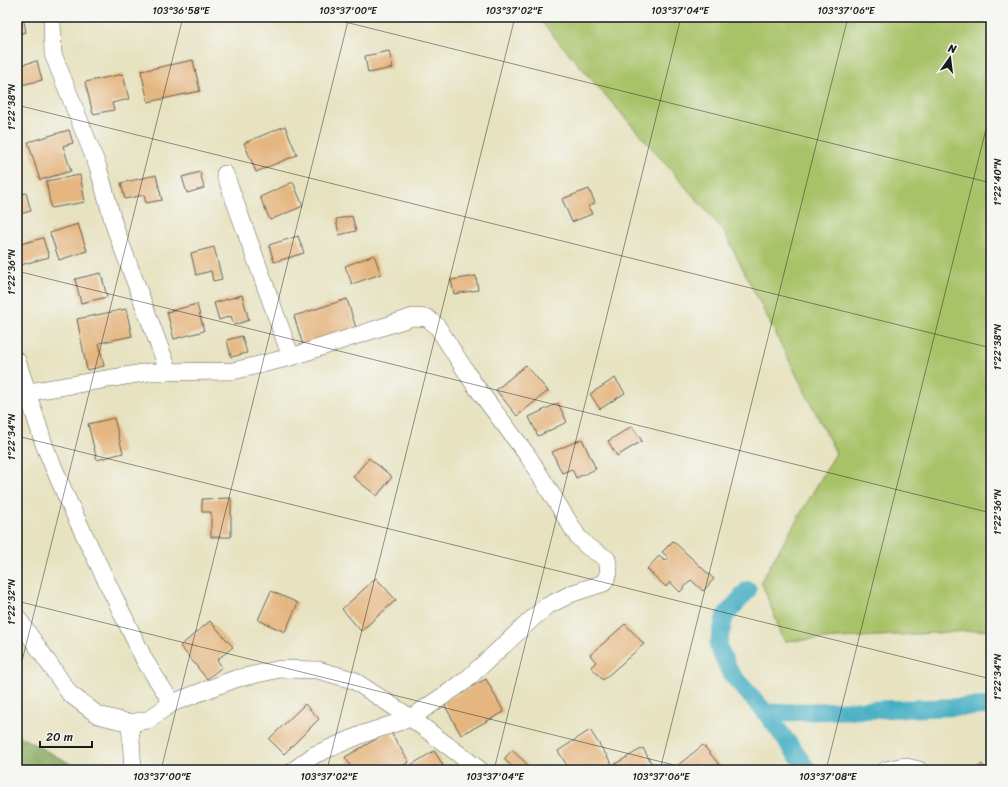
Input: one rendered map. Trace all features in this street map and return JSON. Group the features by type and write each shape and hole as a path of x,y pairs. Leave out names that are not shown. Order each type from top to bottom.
{"street":[{"path":"52,17 53,54 98,167 115,228 169,372"},
{"path":"226,174 291,357"},
{"path":"29,392 149,372 233,371 291,357 413,317 427,318 437,326 474,384 528,456 578,537 588,547 607,559 610,572 604,583 573,593 545,607 465,681 410,718 363,734 314,755 294,770"},
{"path":"17,360 29,392 45,447 69,503 145,661 172,703"},
{"path":"17,617 70,694 98,715 130,723 148,720 172,703 243,677 280,669 318,670 353,680 410,718 480,770"},
{"path":"130,723 133,770"},
{"path":"886,770 903,766 919,770"}],"green space":[{"path":"537,17 991,17 991,630 784,641 761,581 836,453 723,230"},
{"path":"17,735 82,770 17,770"}],"building":[{"path":"17,17 23,17 26,32 17,34"},
{"path":"389,51 393,68 368,73 365,56"},
{"path":"193,60 200,91 148,102 141,71"},
{"path":"37,61 42,80 17,86 17,66"},
{"path":"123,74 129,99 112,103 114,110 93,114 85,82"},
{"path":"285,126 297,155 256,172 244,143"},
{"path":"69,130 73,143 63,146 71,171 40,180 28,142"},
{"path":"200,172 204,188 187,193 182,177"},
{"path":"80,175 85,202 51,208 46,181"},
{"path":"156,175 162,200 146,203 144,195 125,199 121,183"},
{"path":"293,182 303,206 270,220 260,197"},
{"path":"589,189 595,203 588,206 592,214 572,222 562,199"},
{"path":"26,193 31,211 17,215 17,195"},
{"path":"352,216 356,231 339,235 336,219"},
{"path":"78,224 87,251 59,260 50,233"},
{"path":"298,236 304,253 274,262 269,245"},
{"path":"43,238 49,257 17,266 17,245"},
{"path":"214,247 222,279 213,281 211,271 196,275 191,253"},
{"path":"374,255 381,274 352,284 345,266"},
{"path":"101,273 107,297 81,303 75,279"},
{"path":"476,276 478,290 454,294 451,280"},
{"path":"242,295 249,320 234,325 231,316 219,320 214,303"},
{"path":"347,299 356,328 303,345 294,316"},
{"path":"197,304 204,331 174,339 167,312"},
{"path":"126,309 132,336 99,343 104,366 87,370 77,319"},
{"path":"242,336 247,353 231,357 227,340"},
{"path":"526,365 548,391 517,416 496,390"},
{"path":"615,378 625,393 600,409 590,394"},
{"path":"558,403 567,422 538,436 529,417"},
{"path":"114,418 123,453 97,460 88,424"},
{"path":"632,426 642,441 617,456 608,441"},
{"path":"582,439 596,469 576,478 572,469 562,473 552,452"},
{"path":"369,458 392,477 377,496 353,477"},
{"path":"231,498 231,537 211,537 211,512 202,512 202,499"},
{"path":"673,541 714,579 703,591 691,580 680,592 670,582 666,587 647,569 659,556 665,561 669,558 662,552"},
{"path":"376,578 396,600 361,631 342,609"},
{"path":"271,591 298,603 285,632 258,620"},
{"path":"210,621 233,647 217,660 222,667 207,679 180,646"},
{"path":"625,624 644,644 603,680 591,667 596,662 590,655"},
{"path":"486,679 504,712 461,735 443,702"},
{"path":"305,704 319,719 284,754 269,739"},
{"path":"590,730 614,767 610,770 570,770 558,751"},
{"path":"390,731 409,762 395,770 353,770 345,757"},
{"path":"703,745 722,768 720,770 672,770"},
{"path":"643,748 655,770 619,770 615,764"},
{"path":"512,750 527,764 522,770 516,770 504,759"},
{"path":"434,751 443,765 435,770 414,770 411,765"},
{"path":"982,764 986,770 974,770"},
{"path":"344,766 345,770 332,770"}],"waterway":[{"path":"748,590 725,616 718,646 731,674 766,713 808,770"},
{"path":"766,713 991,706"}]}
